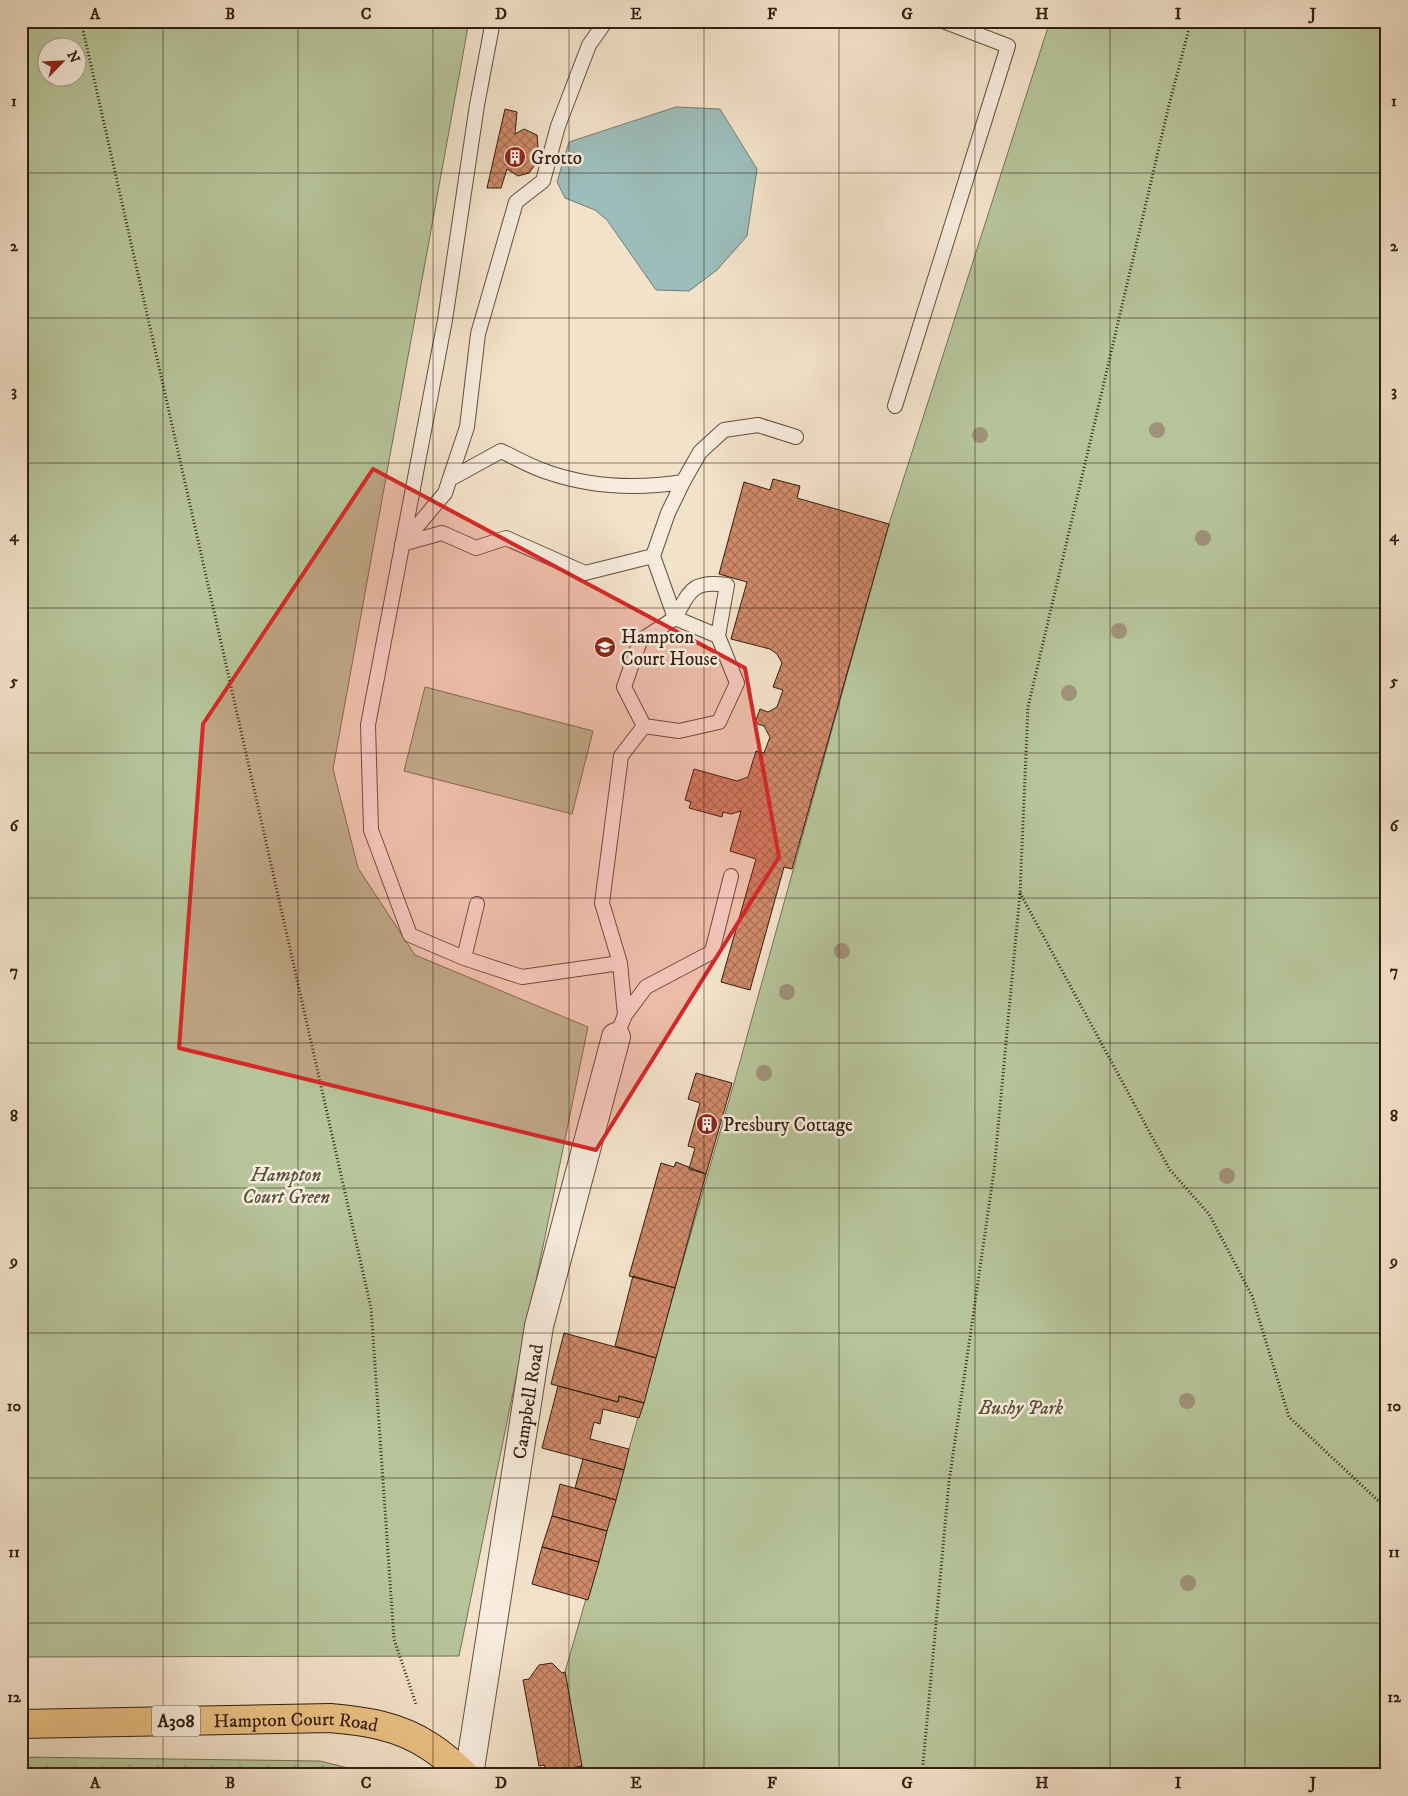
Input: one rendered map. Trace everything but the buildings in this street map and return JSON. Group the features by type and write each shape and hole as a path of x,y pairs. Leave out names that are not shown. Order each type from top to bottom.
{"main road":[{"name":"Hampton Court Road","path":"21,1724 330,1718 362,1721 397,1729 430,1746 467,1775"}],"street":[{"name":"Campbell Road","path":"467,1775 539,1326 620,1026"}],"lane":[{"path":"493,21 478,105 446,320 368,725 371,830 410,935 464,958 522,978 620,963"},
{"path":"402,544 446,493 467,427 478,334 516,202 543,181 558,126 589,44 606,21"},
{"path":"895,406 1008,46 943,21"},
{"path":"718,636 675,618 652,556 668,513 682,482 700,452 724,430 758,425 796,437"},
{"path":"450,479 501,451 547,472 601,485 659,486 682,482"},
{"path":"402,544 442,533 476,548 506,538 585,573 652,556"},
{"path":"708,582 727,585 718,636 737,683 720,722 679,730 644,726 624,687 640,641 675,618 690,591 708,582"},
{"path":"620,1026 620,963 602,903 620,756 644,726"},
{"path":"620,1026 646,987 712,952 731,876"},
{"path":"464,958 477,904"}],"path":[{"path":"81,21 371,1308 394,1639 430,1746"},
{"path":"922,1775 949,1482 994,1170 1020,893 1028,707 1169,105 1191,21"},
{"path":"1020,893 1170,1170 1209,1214 1252,1296 1289,1417 1387,1509"}],"highlighted area":[{"path":"373,469 745,668 779,857 596,1150 179,1048 203,724"}],"green space":[{"name":"Hampton Court Green","path":"21,21 469,21 333,769 358,868 415,955 588,1027 459,1656 21,1657"},
{"name":"Bushy Park","path":"1050,21 1387,21 1387,1775 583,1775 565,1672 736,1076 889,524"},
{"path":"425,687 593,731 572,814 404,771"},
{"path":"21,1757 320,1761 348,1768 362,1775 21,1775"}],"water":[{"path":"676,107 720,109 757,169 747,236 717,270 689,291 656,290 607,220 595,210 565,198 557,182 569,142"}],"place":[{"name":"Grotto","path":"515,157"},
{"name":"Hampton Court House","path":"605,647"},
{"name":"Presbury Cottage","path":"707,1124"}]}
